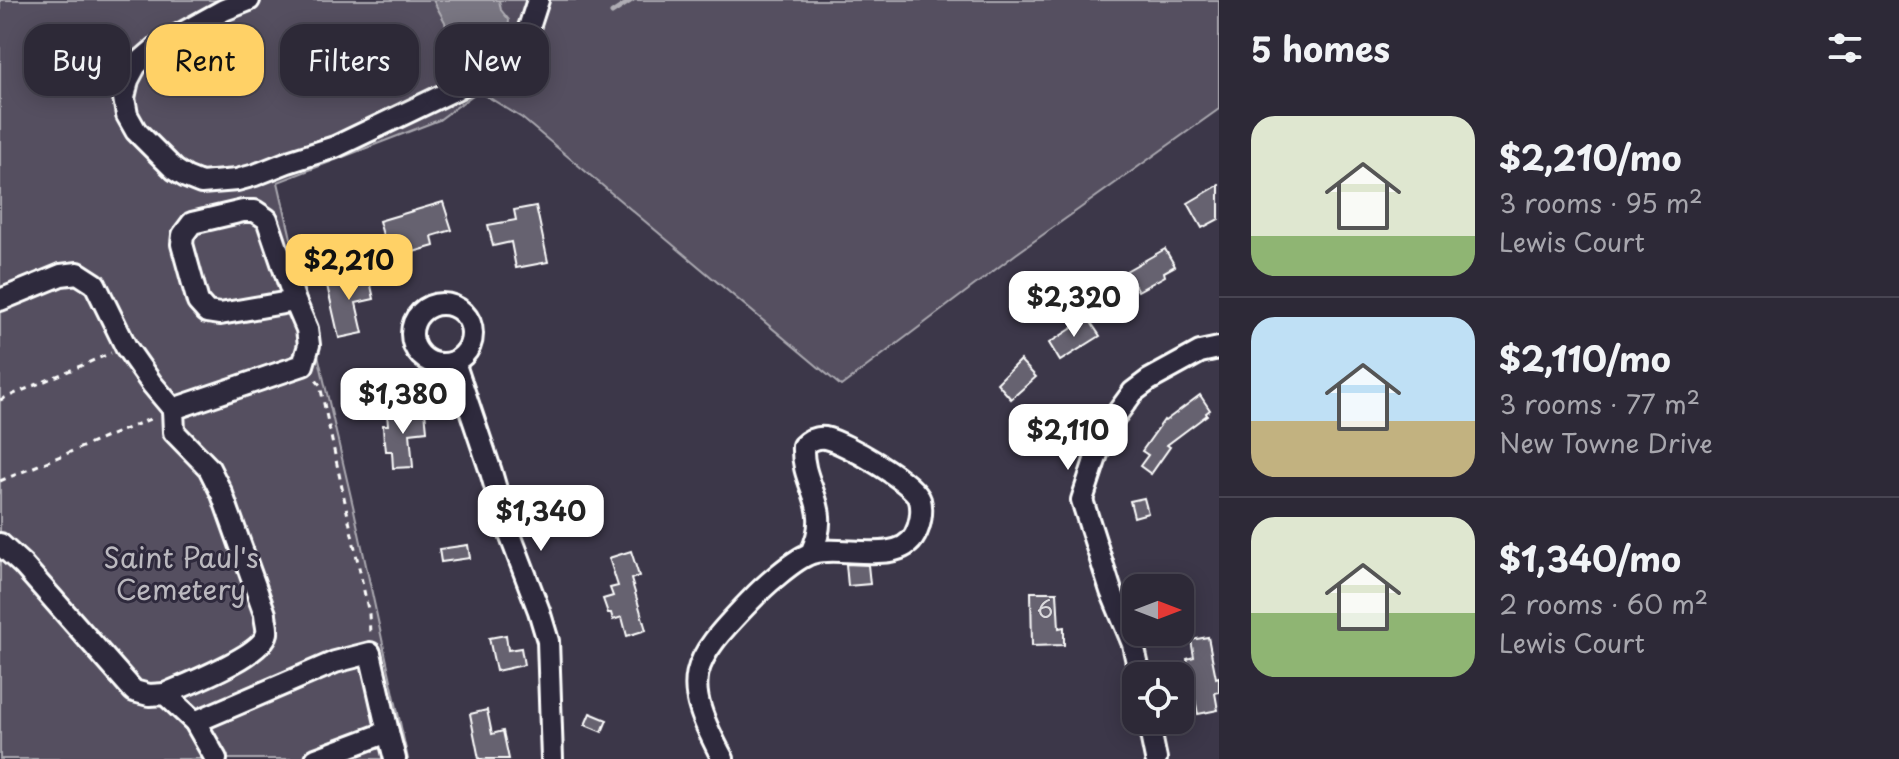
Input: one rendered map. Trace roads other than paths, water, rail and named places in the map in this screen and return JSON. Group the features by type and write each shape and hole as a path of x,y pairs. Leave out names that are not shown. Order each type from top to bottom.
{"street":[{"path":"249,0 224,10 157,47 136,65 128,80 124,98 127,115 136,131 175,170 201,183 255,175 335,147 429,104 507,59 526,37 538,0"},
{"path":"173,409 303,365 309,345 307,329 267,219 255,211 243,211 192,223 183,235 182,244 198,302 207,312 220,314 295,301"},
{"path":"0,300 61,275 78,273 95,284 126,347 173,409 174,432 209,468 222,494 265,614 267,633 261,643 243,658 165,694 149,695 134,691 23,565 0,544"},
{"path":"1137,662 1082,500 1111,422 1133,392 1200,352 1219,348"},
{"path":"454,362 506,524 548,641 552,759"},
{"path":"723,759 705,726 697,700 700,660 715,637 756,595 811,553 903,548 917,532 920,501 915,492 888,470 824,438 810,440 803,446 805,470 817,499 819,514 819,529 811,553"},
{"path":"195,722 335,662 370,653 395,759"},
{"path":"165,694 195,722 216,759"},
{"path":"316,759 388,732"},
{"path":"1151,734 1156,759"}],"waterway":[{"path":"612,13 632,0"}],"park label":[{"name":"Saint Paul's Cemetery","path":"181,574"}]}
